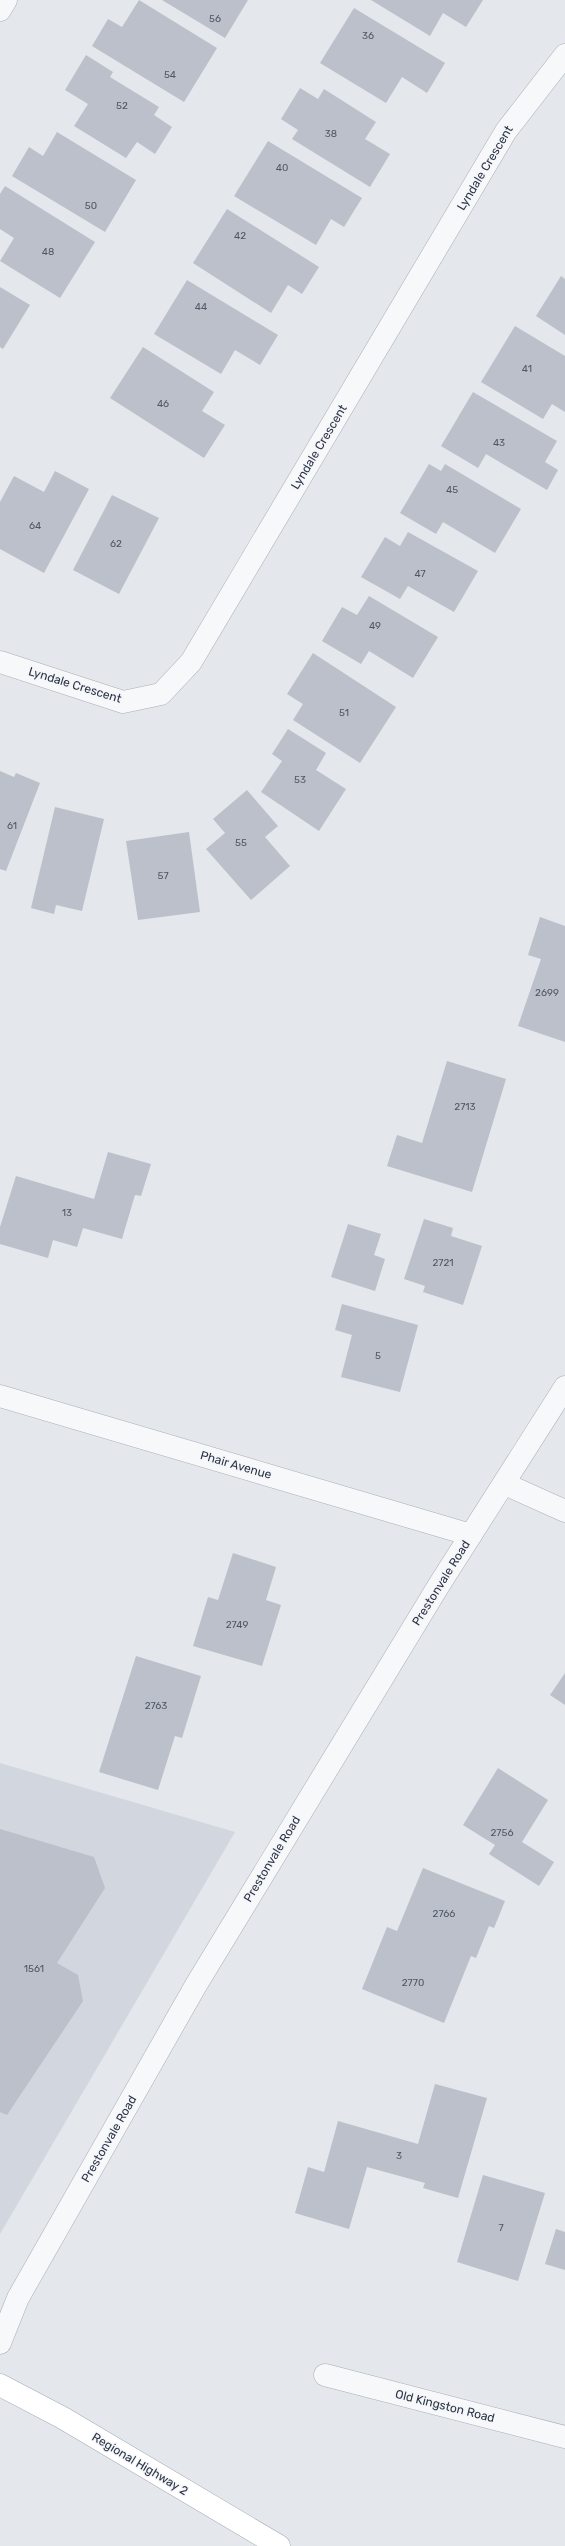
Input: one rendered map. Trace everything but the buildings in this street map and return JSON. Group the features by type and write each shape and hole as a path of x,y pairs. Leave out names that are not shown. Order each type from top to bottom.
{"main road":[{"name":"Regional Highway 2","path":"0,2385 63,2418 279,2546"}],"street":[{"path":"0,10 6,0"},
{"name":"Lyndale Crescent","path":"0,662 123,702 161,694 192,662 506,131 565,55"},
{"name":"Prestonvale Road","path":"0,2343 18,2298 196,1985 471,1535 565,1388"},
{"name":"Phair Avenue","path":"0,1396 471,1535"},
{"path":"505,1484 565,1511"},
{"name":"Old Kingston Road","path":"325,2375 565,2437"}],"shaded area":[{"path":"0,1763 235,1832 0,2234"}]}
